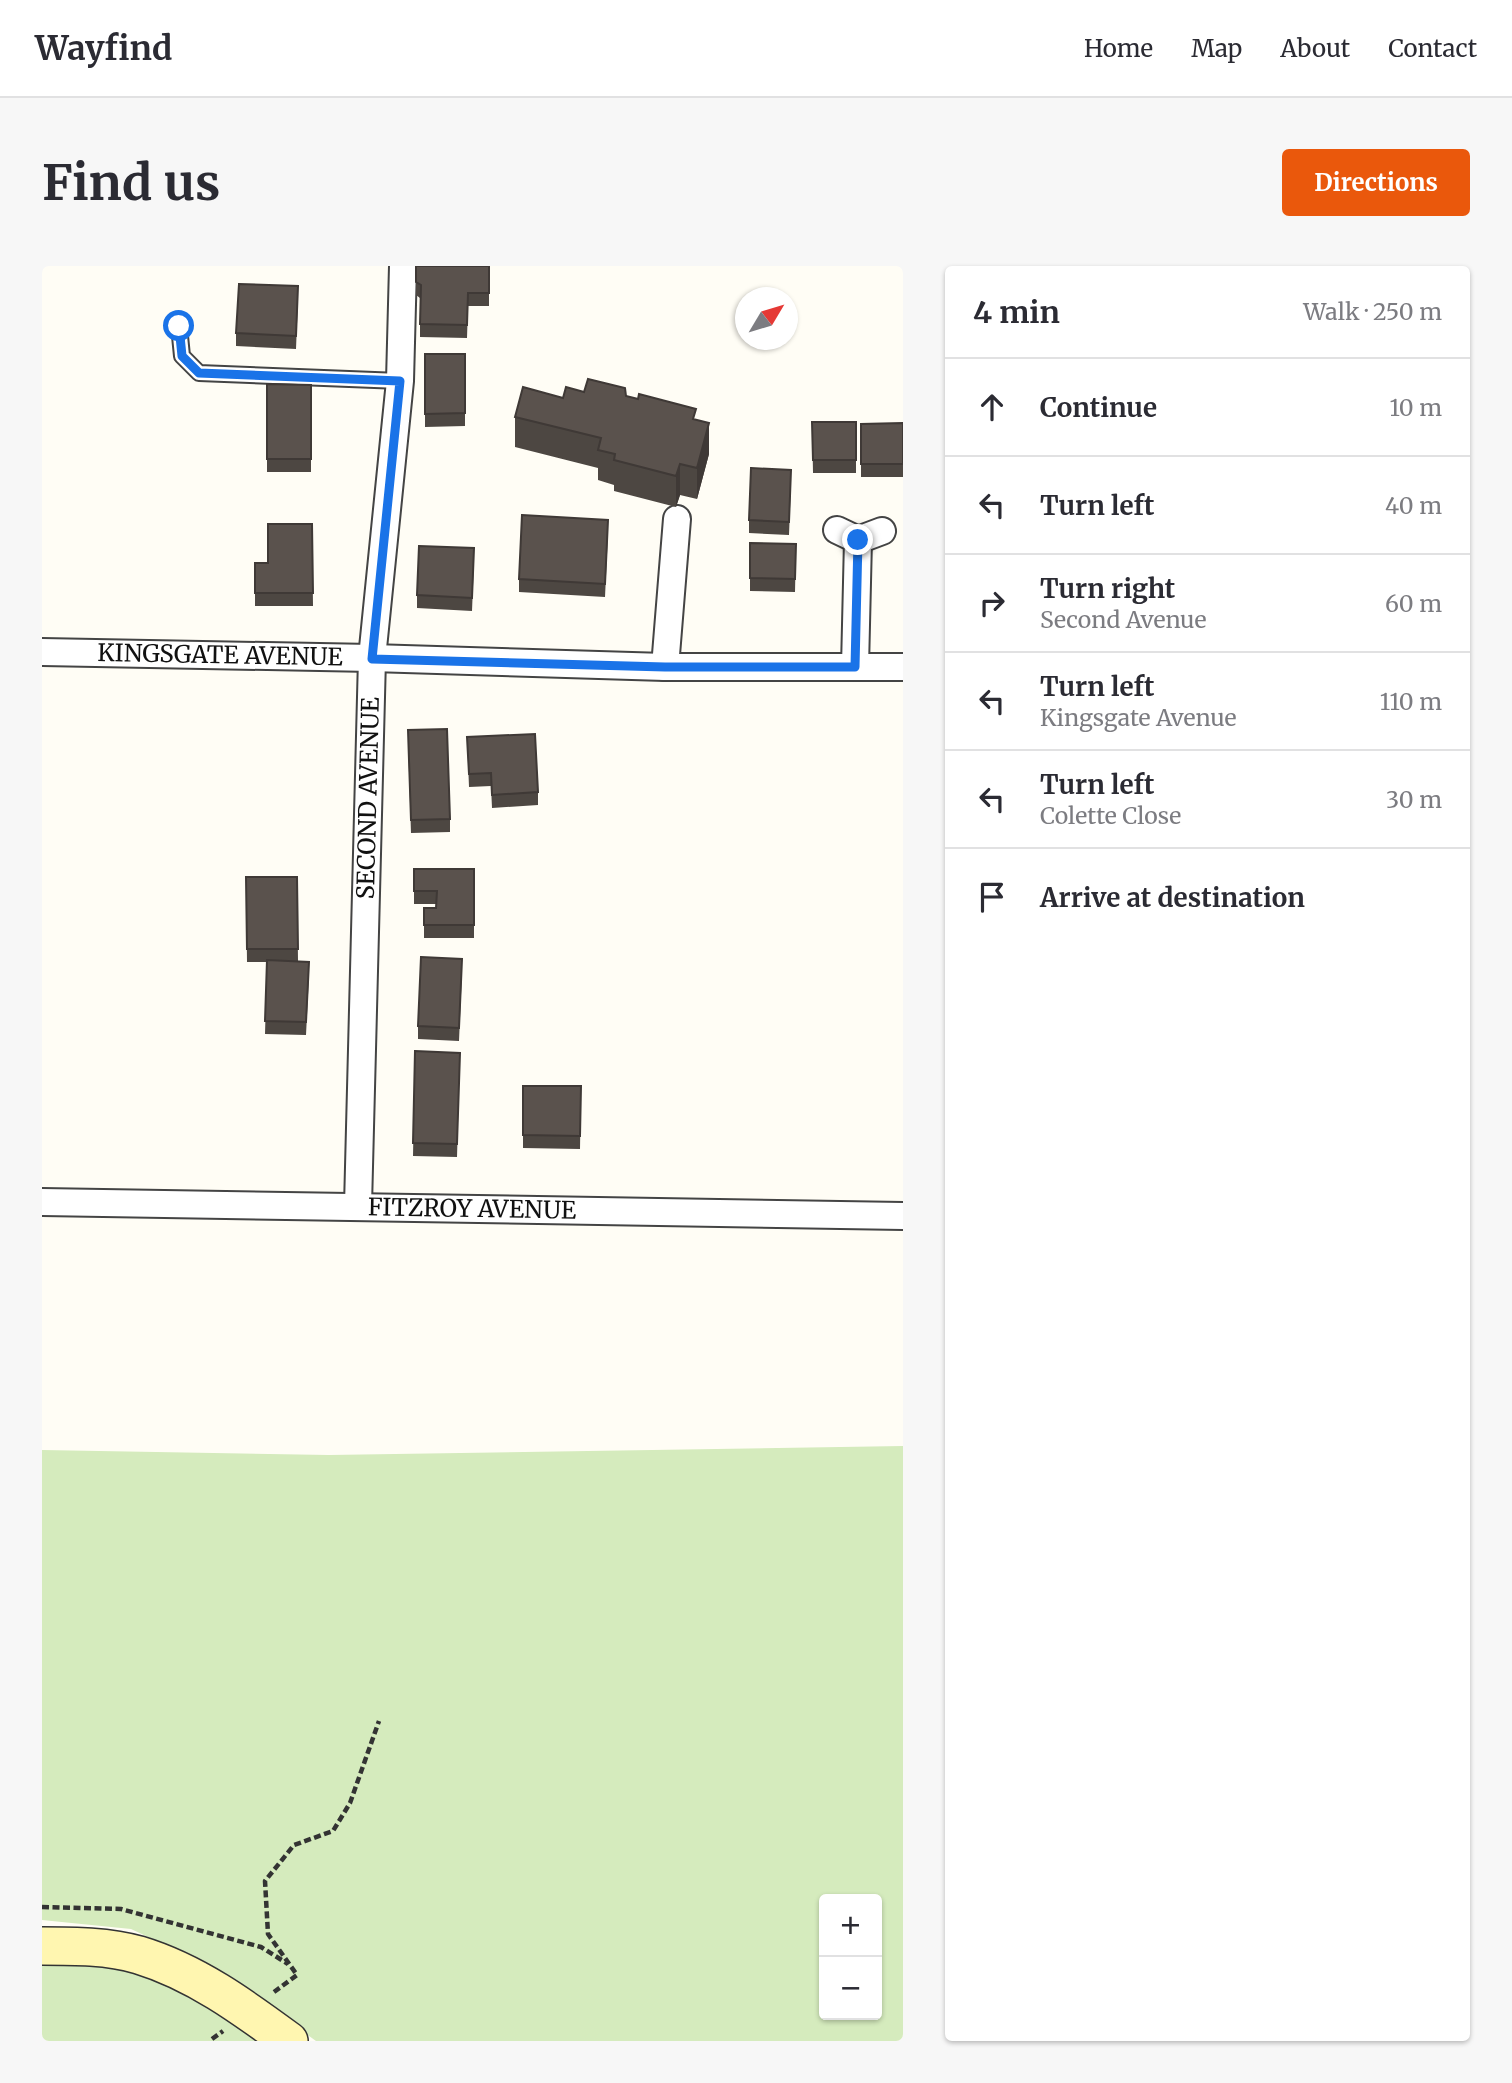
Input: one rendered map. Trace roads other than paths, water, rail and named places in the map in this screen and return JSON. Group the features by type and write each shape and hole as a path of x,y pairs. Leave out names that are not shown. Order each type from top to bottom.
{"main road":[{"path":"42,1946 80,1946 137,1954 179,1970 237,2003 289,2041"}],"street":[{"name":"SECOND AVENUE","path":"358,1206 372,659 400,381 403,266"},
{"path":"665,667 677,519"},
{"path":"855,667 859,534"},
{"name":"KINGSGATE AVENUE","path":"42,652 665,667 903,667"},
{"name":"FITZROY AVENUE","path":"42,1202 903,1216"}],"lane":[{"path":"179,326 182,356 199,373 400,381"}]}
